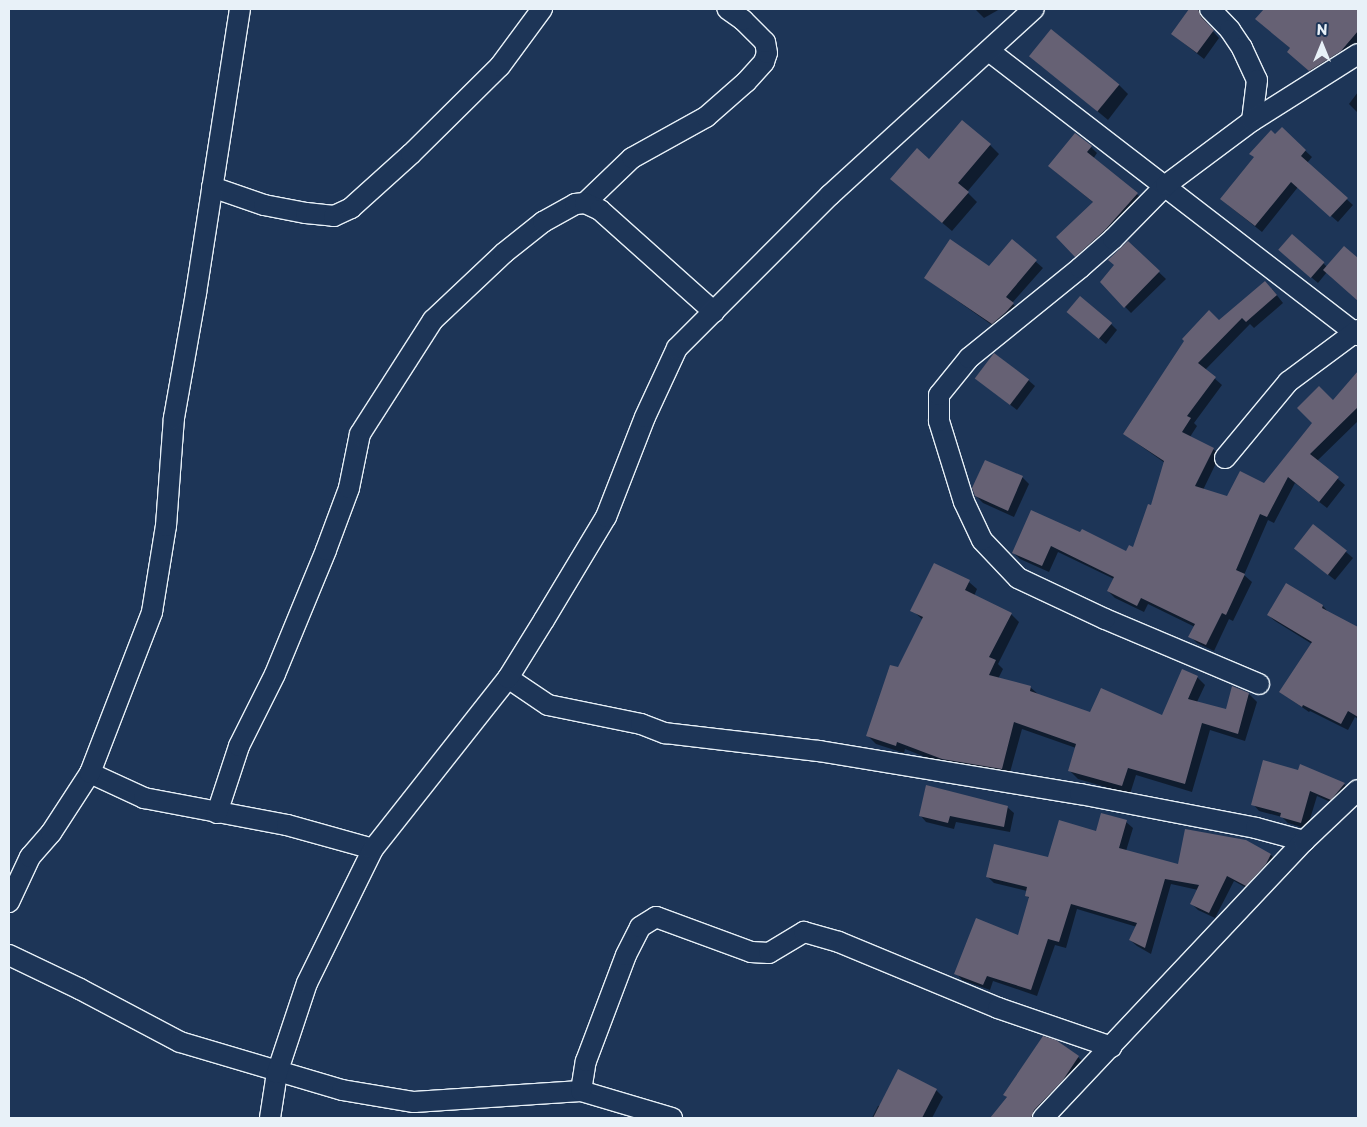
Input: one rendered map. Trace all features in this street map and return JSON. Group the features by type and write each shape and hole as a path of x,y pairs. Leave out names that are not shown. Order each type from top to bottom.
{"street":[{"path":"9,902 30,857 51,833 90,773 152,612 166,526 174,418 240,9"},
{"path":"212,187 264,205 306,213 334,216 351,208 411,154 500,66 542,9"},
{"path":"585,204 632,158 706,117 746,82 764,62 767,53 765,42 743,20 727,9"},
{"path":"270,1118 277,1073 307,983 373,848 508,678 606,517 645,417 677,348 830,195 1034,9"},
{"path":"1210,9 1230,30 1242,48 1257,80 1252,121"},
{"path":"989,51 1357,332 1288,382 1225,458"},
{"path":"1259,684 1105,618 1018,578 982,540 964,502 939,422 939,395 969,358 1113,240 1166,185 1252,121 1358,54"},
{"path":"217,812 239,746 276,674 326,550 349,488 360,434 433,320 504,253 543,222 575,204 585,204 600,210 714,312"},
{"path":"508,678 548,704 641,724 665,733 819,751 1034,786 1256,828 1304,841"},
{"path":"90,773 144,798 288,824 373,848"},
{"path":"1043,1118 1304,841 1358,790"},
{"path":"581,1091 586,1061 626,955 640,927 656,917 750,952 769,953 804,932 830,940 998,1008 1048,1023 1111,1047"},
{"path":"9,955 80,989 180,1042 277,1073 342,1090 414,1102 581,1091 672,1118"}],"building":[{"path":"1189,9 1198,9 1201,17 1214,30 1197,53 1171,34"},
{"path":"1264,9 1358,9 1358,31 1341,51 1309,71 1287,52 1290,48 1255,19"},
{"path":"1051,29 1119,84 1097,112 1029,56"},
{"path":"962,120 991,144 958,183 969,192 942,223 890,179 917,148 929,159"},
{"path":"1282,127 1306,150 1301,156 1348,198 1330,217 1291,182 1255,226 1220,199 1254,157 1249,154 1271,130 1275,134"},
{"path":"1075,133 1092,146 1087,152 1138,193 1105,230 1075,257 1056,237 1093,202 1048,166"},
{"path":"1292,234 1324,262 1311,278 1278,250"},
{"path":"950,239 989,266 1012,239 1037,260 1006,297 1014,303 992,324 924,278"},
{"path":"1128,241 1160,271 1124,308 1100,282 1114,265 1108,260"},
{"path":"1344,246 1358,258 1358,301 1323,270"},
{"path":"1265,281 1277,295 1246,322 1242,318 1198,363 1216,377 1187,416 1191,418 1182,432 1214,448 1195,486 1227,496 1240,471 1264,483 1312,423 1297,408 1319,386 1333,400 1358,371 1358,407 1310,454 1339,477 1319,502 1288,477 1267,517 1260,514 1236,570 1245,574 1226,615 1222,613 1206,645 1188,637 1195,624 1141,598 1137,606 1107,591 1114,577 1051,546 1042,566 1012,553 1031,510 1080,532 1082,529 1126,551 1129,545 1133,547 1148,504 1151,505 1164,461 1123,434 1184,341 1182,339 1209,310 1219,320"},
{"path":"1080,296 1112,323 1099,339 1067,312"},
{"path":"994,353 1029,379 1010,405 975,379"},
{"path":"985,460 1023,476 1008,511 975,496 972,488"},
{"path":"1313,524 1347,550 1328,575 1294,548"},
{"path":"934,563 970,580 965,590 1012,613 989,657 996,660 989,675 1031,686 1030,691 1090,712 1101,688 1162,715 1182,669 1198,676 1188,699 1226,709 1232,686 1249,693 1238,734 1202,723 1185,784 1128,768 1122,786 1068,771 1076,744 1014,722 1002,769 942,759 897,742 896,746 866,736 890,665 898,667 923,617 910,611"},
{"path":"1286,583 1323,605 1322,608 1358,627 1358,717 1348,711 1341,724 1303,705 1302,707 1279,692 1312,642 1267,615"},
{"path":"1263,760 1298,770 1300,764 1345,783 1331,800 1310,791 1301,823 1280,817 1281,813 1251,805"},
{"path":"926,785 1008,806 1004,827 950,816 948,823 919,816"},
{"path":"1101,813 1127,820 1119,848 1178,864 1185,829 1246,840 1271,854 1266,864 1246,886 1227,876 1209,913 1190,904 1199,885 1165,879 1145,948 1129,940 1137,923 1071,904 1059,942 1048,939 1031,990 987,976 983,985 954,974 976,918 1018,935 1029,897 1025,896 1027,887 986,877 994,844 1048,857 1059,820 1096,831"},
{"path":"1043,1036 1056,1040 1079,1056 1063,1080 1034,1110 1031,1118 990,1118 1007,1097 1003,1095"},
{"path":"898,1069 937,1089 922,1118 873,1118"}]}
